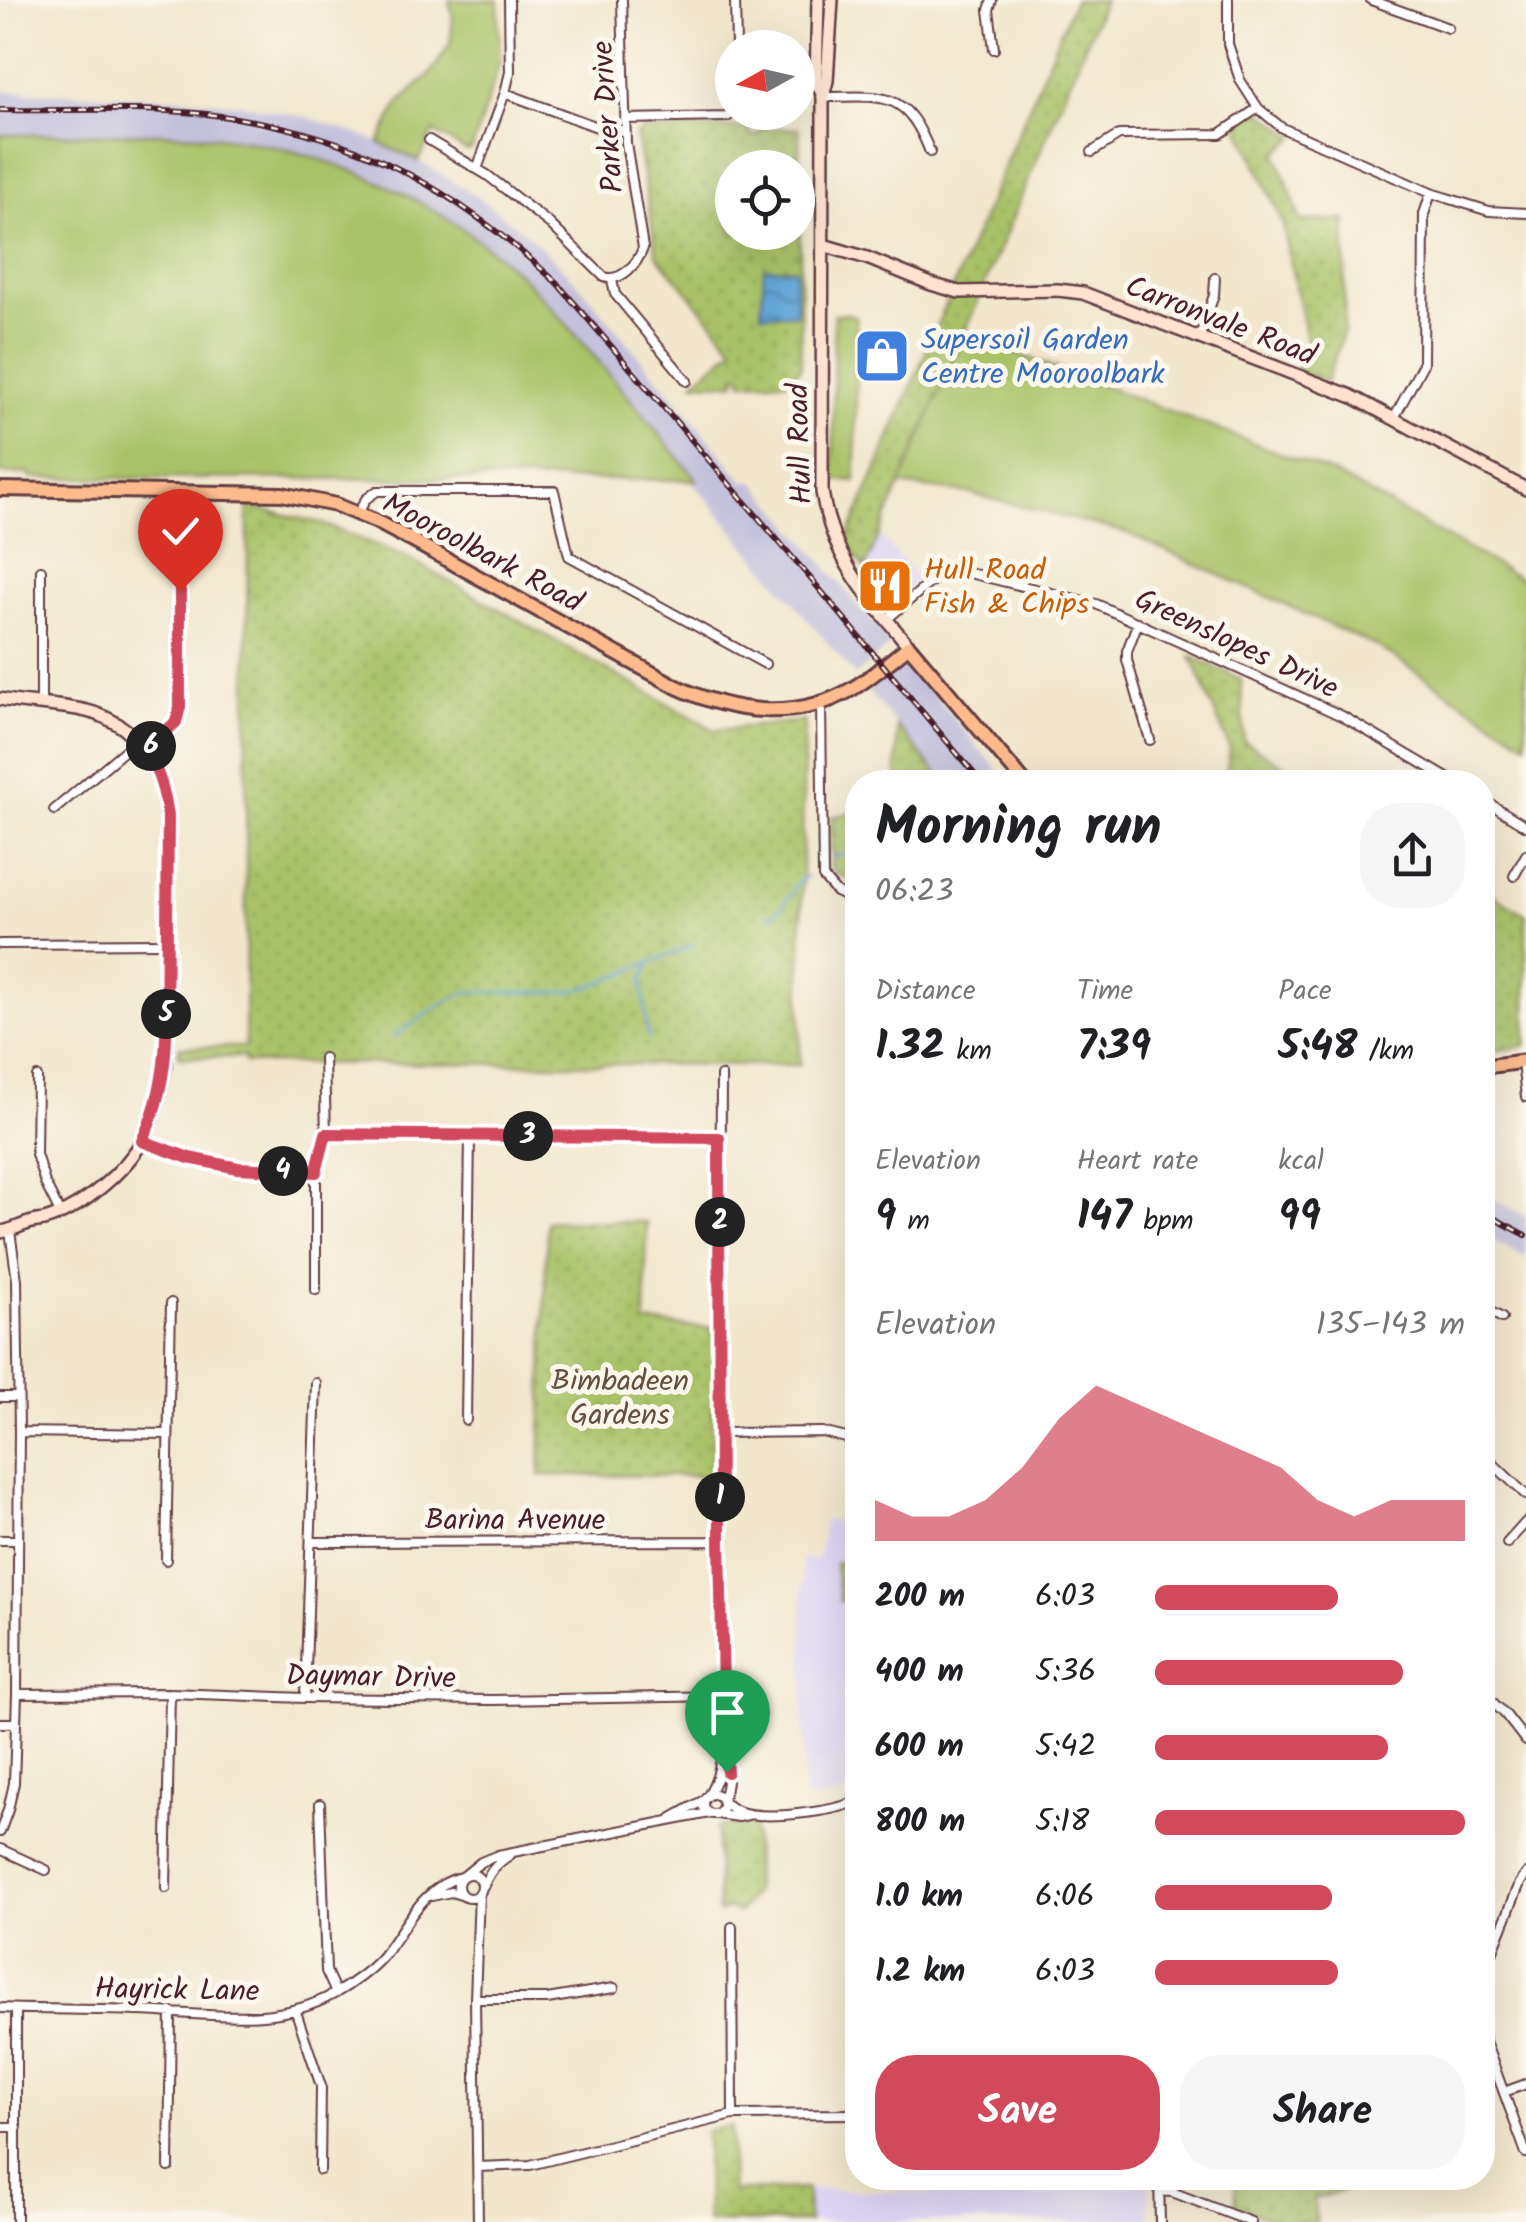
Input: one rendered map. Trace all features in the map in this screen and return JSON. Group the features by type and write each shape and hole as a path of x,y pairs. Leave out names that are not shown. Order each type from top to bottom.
{"main road":[{"name":"Mooroolbark Road","path":"0,488 282,494 312,499 358,513 699,698 732,707 788,710 821,703 856,687 908,646"},
{"name":"Hull Road","path":"908,646 1014,770"},
{"path":"1495,1066 1524,1062"}],"street":[{"path":"477,169 505,93 511,61 509,0"},
{"name":"Parker Drive","path":"612,280 637,262 644,248 625,130 622,0"},
{"path":"735,0 736,30"},
{"name":"Hull Road","path":"818,0 816,80 822,97"},
{"name":"Hull Road","path":"832,0 827,81 822,97 822,492 826,518 839,554 908,646"},
{"path":"992,0 989,10 994,50"},
{"path":"1228,0 1228,44 1240,80 1258,108 1282,128 1431,193 1489,211 1526,213"},
{"path":"1371,0 1448,28"},
{"path":"505,93 608,130 625,130"},
{"path":"822,97 877,96 893,100 910,113 930,152"},
{"path":"1092,152 1119,135 1220,134 1258,108"},
{"path":"625,119 715,117"},
{"path":"429,140 477,169 550,224 604,277 612,280 615,294 688,382"},
{"path":"1394,418 1422,364 1424,214 1431,193"},
{"name":"Carronvale Road","path":"824,244 959,292 1083,293 1350,396 1526,490"},
{"path":"1199,339 1214,295 1215,278"},
{"path":"358,513 366,499 377,491 554,492 569,556 765,664"},
{"name":"Greenslopes Drive","path":"886,620 945,570 952,569 1096,604 1342,716 1434,770"},
{"path":"40,705 41,570"},
{"path":"54,810 176,722 180,707 182,570"},
{"path":"1138,622 1127,660 1150,740"},
{"path":"0,699 96,714 119,726 142,745 156,766 165,790 168,816 166,1064 160,1095 142,1141 120,1170 96,1192 46,1220 5,1232 18,1280 17,1694 14,1783 0,1832"},
{"path":"821,703 823,877 845,896"},
{"path":"1495,807 1526,826"},
{"path":"1514,876 1526,855"},
{"path":"0,944 167,943"},
{"path":"316,1290 316,1172 326,1134 324,1058"},
{"path":"1524,1062 1526,1097"},
{"path":"721,1076 720,1542 727,1787 722,1809 712,1813 704,1807 719,1771 724,1741"},
{"path":"37,1078 36,1154 44,1183 60,1213"},
{"path":"326,1134 719,1138"},
{"path":"466,1420 470,1136"},
{"path":"142,1141 189,1158 238,1168 316,1172"},
{"path":"166,1560 170,1304"},
{"path":"1495,1314 1502,1318"},
{"path":"306,1698 316,1383"},
{"path":"0,1397 18,1397"},
{"path":"19,1432 167,1434"},
{"path":"720,1433 822,1432 845,1438"},
{"path":"1495,1466 1526,1496"},
{"path":"1507,1543 1526,1522"},
{"path":"0,1540 17,1540"},
{"name":"Barina Avenue","path":"311,1542 720,1542"},
{"path":"166,1888 170,1693"},
{"name":"Daymar Drive","path":"17,1694 510,1700 724,1696"},
{"path":"1495,1704 1526,1741"},
{"path":"0,1723 15,1723"},
{"path":"706,1798 714,1794 722,1801"},
{"name":"Hayrick Lane","path":"668,1820 706,1798"},
{"name":"Hayrick Lane","path":"722,1801 734,1810 757,1814"},
{"path":"320,1804 326,1970 336,1993"},
{"name":"Hayrick Lane","path":"0,2008 240,2016 296,2012 336,1993 380,1960 413,1913 438,1887 498,1855 712,1813 738,1817 823,1812 845,1806"},
{"path":"0,1848 46,1870"},
{"path":"427,1899 451,1892 472,1898 500,1861 514,1853"},
{"path":"478,1935 471,1904 458,1884 463,1876 473,1874 480,1878 476,1999 478,2222"},
{"path":"1495,1946 1526,1874"},
{"path":"732,1927 733,2115"},
{"path":"476,1999 547,1999 614,1988"},
{"path":"16,2009 16,2222"},
{"path":"169,2167 171,2012"},
{"path":"296,2012 320,2086 320,2170"},
{"path":"1495,2069 1526,2153"},
{"path":"1504,2092 1526,2084"},
{"path":"478,2167 530,2165 733,2115 845,2114"},
{"path":"0,2127 16,2127"},
{"path":"1160,2222 1160,2191 1251,2222"}],"shaded area":[{"path":"0,91 184,98 247,105 309,118 369,138 426,165 529,236 575,280 744,481 754,481 891,644 855,676 691,480 696,480 517,273 469,234 420,203 295,151 241,140 181,134 0,135"},
{"path":"879,534 918,580 892,602 865,569"},
{"path":"902,657 998,770 934,770 866,689"},
{"path":"1495,1200 1526,1216 1526,1258 1495,1241"},
{"path":"825,1519 845,1523 845,1793 828,1799 804,1800 802,1558 818,1560"},
{"path":"807,2189 946,2194 1148,2190 1149,2222 808,2222"}],"green space":[{"path":"449,0 498,0 500,62 472,149 466,151 434,132 418,161 379,143 399,103 431,73 450,44 453,18"},
{"path":"1074,0 1104,0 865,569 846,542"},
{"path":"1259,110 1296,137 1276,153 1301,221 1346,220 1344,332 1326,382 1296,371 1307,344 1282,221 1238,124"},
{"path":"715,128 749,130 750,135 760,134 760,130 799,130 799,150 715,150 715,250 800,250 801,367 787,381 743,382 742,375 736,376 736,382 694,382 734,348 657,255 636,135 642,130"},
{"path":"0,135 213,136 308,155 398,191 440,214 480,242 540,295 697,480 31,478 29,474 0,473"},
{"path":"834,314 856,317 856,481 833,480"},
{"path":"962,338 1030,358 1335,474 1526,582 1526,743 1378,647 1127,533 968,493 899,485"},
{"path":"248,506 320,523 404,556 715,730 804,721 800,1065 245,1063 244,1057 179,1057 179,1047 245,1047"},
{"path":"1191,656 1241,679 1244,741 1291,770 1227,770 1230,749"},
{"path":"897,726 934,770 897,770"},
{"path":"845,814 845,877 831,871 832,817"},
{"path":"1495,896 1526,915 1526,1046 1495,1051"},
{"name":"Bimbadeen Gardens","path":"547,1221 647,1222 645,1323 713,1328 712,1476 540,1475"},
{"path":"845,1562 845,1600 840,1601 835,1563"},
{"path":"717,1826 754,1826 755,1891 739,1913 729,1909 718,1913"},
{"path":"731,2126 732,2191 807,2189 808,2222 707,2222 706,2131"},
{"path":"1235,2190 1346,2190 1313,2199 1317,2222 1278,2222 1236,2206"}],"water":[{"path":"764,268 796,269 796,314 761,314"}],"waterway":[{"path":"832,858 845,854"},
{"path":"769,916 782,907 799,881 808,877"},
{"path":"394,1037 466,992 567,992 694,945"},
{"path":"648,1038 642,981 651,962"}],"railway":[{"path":"0,110 206,114 307,133 396,168 478,218 557,283 971,770"},
{"path":"1495,1219 1526,1235"}],"place":[{"name":"Supersoil Garden Centre Mooroolbark","path":"882,356"},
{"name":"Hull Road Fish & Chips","path":"885,586"}],"route":[{"path":"180,591 180,707 169,732 146,749 165,790 168,816 166,1064 160,1095 142,1141 189,1158 238,1168 316,1172 326,1134 719,1138 720,1542 727,1772"}]}
